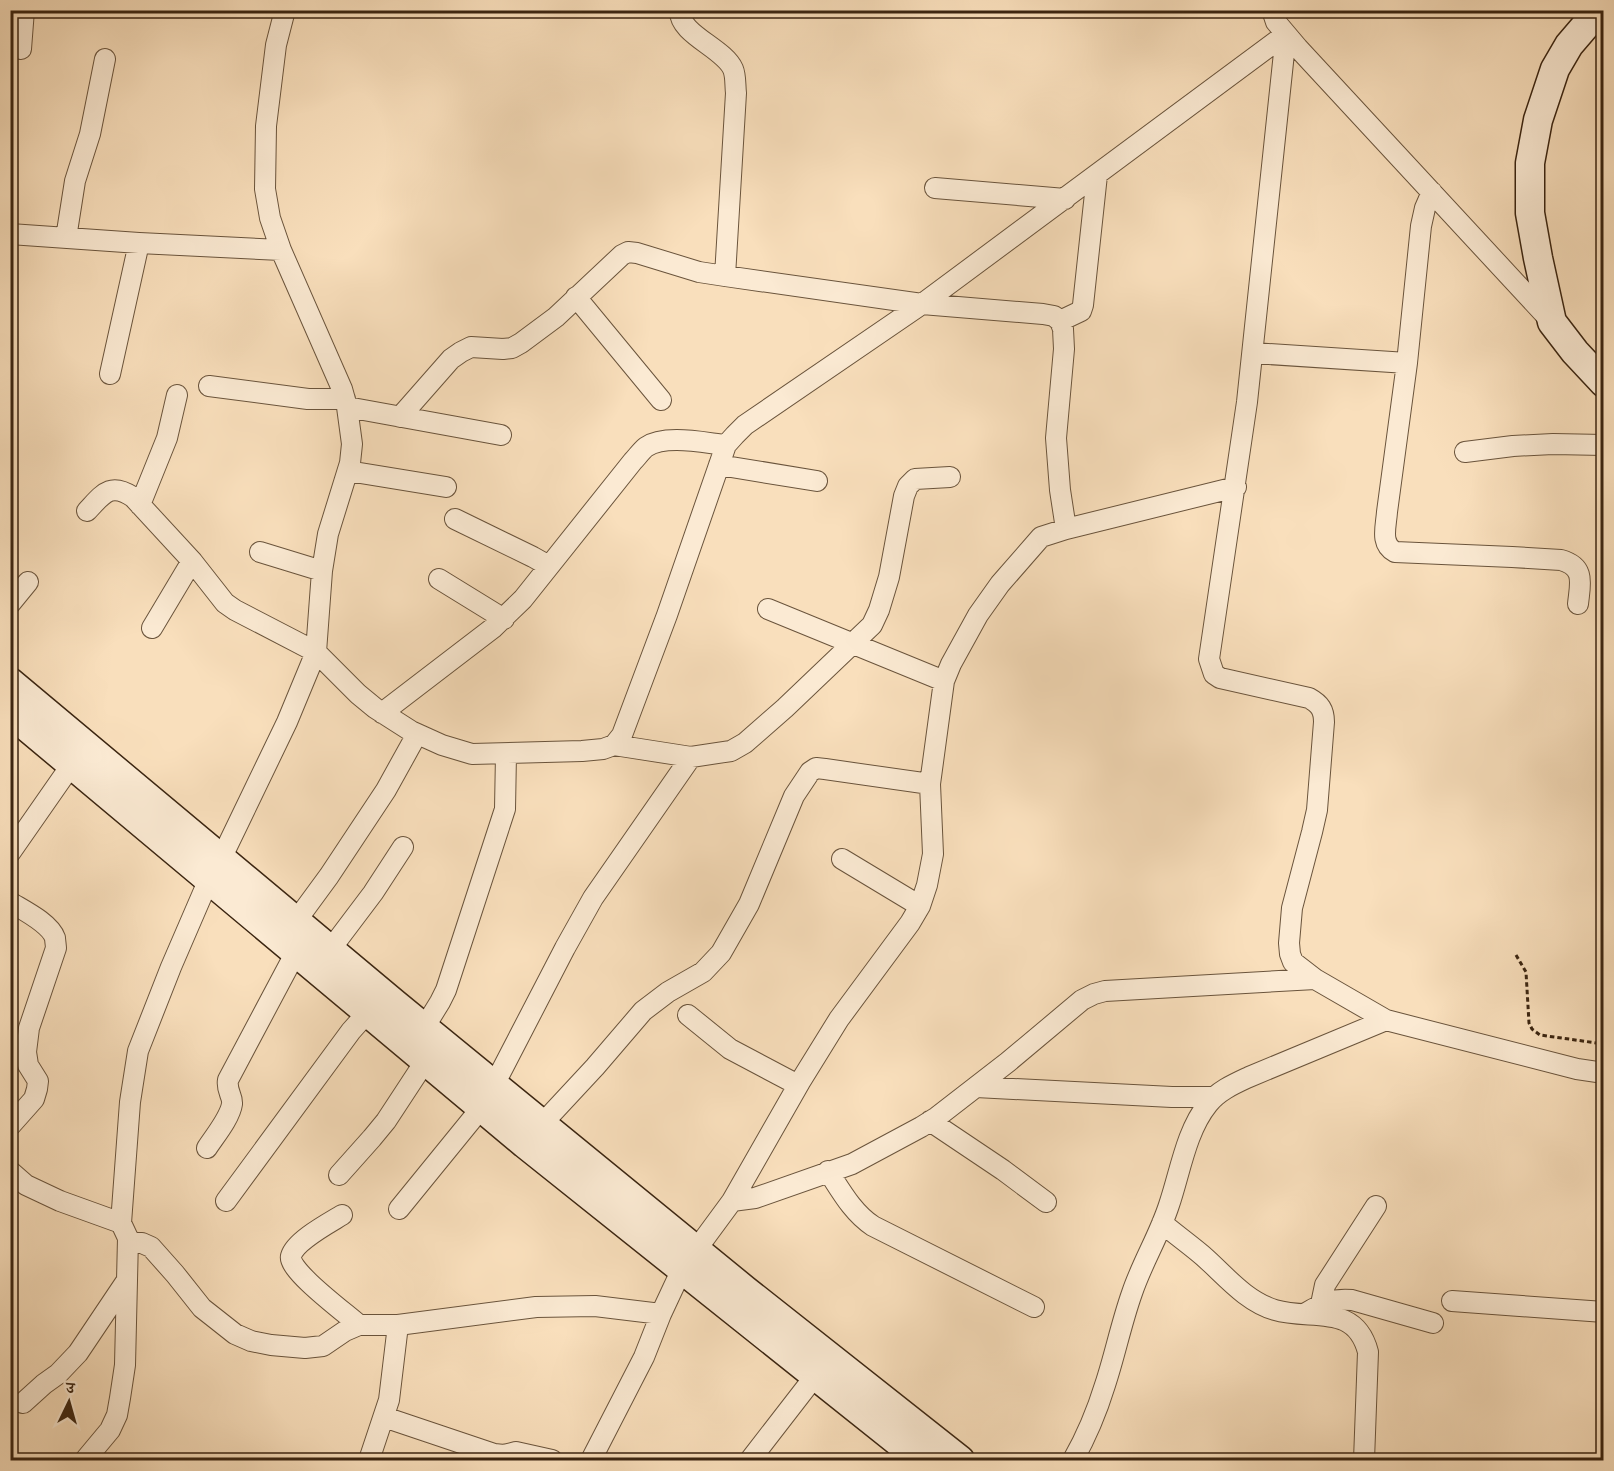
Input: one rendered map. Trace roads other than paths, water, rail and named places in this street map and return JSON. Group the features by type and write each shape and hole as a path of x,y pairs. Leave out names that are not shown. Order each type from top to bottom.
{"main road":[{"path":"1599,10 1569,45 1555,69 1538,120 1530,163 1530,213 1552,322 1575,352 1604,382"},
{"path":"10,682 215,869 296,952 426,1060 542,1124 816,1376 921,1461"},
{"path":"10,713 72,764 215,869 296,921 424,1028 488,1096 689,1260 960,1461"}],"street":[{"path":"21,49 24,10"},
{"path":"85,1461 110,1430 117,1415 124,1365 126,1281 124,1230 130,1102 138,1051 171,967 215,869 287,722 316,652 321,571 328,534 350,463 352,444 342,389 282,250 270,218 265,189 266,126 276,45 285,10"},
{"path":"680,10 679,16 686,27 732,66 735,75 736,93 725,276"},
{"path":"1272,10 1276,22 1286,34 1552,322"},
{"path":"614,745 622,735 667,615 726,445 746,425 922,304 1286,34"},
{"path":"1286,34 1253,353 1236,486 1209,659 1214,674 1220,678 1309,698 1319,704 1324,713 1317,810 1292,908 1290,954 1293,962 1315,979 1386,1020 1578,1070 1604,1073"},
{"path":"66,238 75,181 90,134 105,59"},
{"path":"1060,321 1081,311 1083,305 1097,174"},
{"path":"935,188 1065,199"},
{"path":"1432,192 1425,207 1421,226 1407,363 1385,536 1386,544 1395,552 1512,556 1569,562 1578,570 1580,578 1578,604"},
{"path":"10,234 282,250"},
{"path":"110,374 139,243"},
{"path":"399,417 460,352 471,347 512,348 521,343 556,317 616,260 628,252 699,272 725,276 922,304 1043,314 1054,316 1060,321 1063,329 1064,350 1056,438 1066,529"},
{"path":"576,297 661,400"},
{"path":"1253,353 1407,363"},
{"path":"209,386 346,403 399,417 501,435"},
{"path":"141,505 167,438 177,395"},
{"path":"382,713 504,618 647,447 659,442 674,440 726,445"},
{"path":"1465,452 1513,446 1604,445"},
{"path":"719,465 817,481"},
{"path":"348,471 446,487"},
{"path":"87,512 105,492 123,491 133,497 192,561 225,603 316,652 358,694 382,713 417,734 442,745 472,754 582,751 603,749 614,745 691,758 731,751 745,743 872,625 889,577 904,496 908,486 915,480 950,477"},
{"path":"591,1461 644,1357 660,1314 689,1260 732,1201 798,1085 839,1019 920,906 933,854 930,784 944,681 978,615 1000,584 1041,537 1236,486"},
{"path":"455,519 549,566"},
{"path":"260,552 321,571"},
{"path":"152,628 192,561"},
{"path":"439,579 504,618"},
{"path":"10,603 28,582"},
{"path":"768,609 944,681"},
{"path":"296,921 386,790 417,734"},
{"path":"424,1028 446,990 505,809 506,754"},
{"path":"399,1209 488,1096 565,948 594,898 691,758"},
{"path":"10,853 18,826 72,764"},
{"path":"542,1124 643,1011 668,992 703,972 721,953 749,904 794,795 810,772 816,768 930,784"},
{"path":"330,950 373,893 403,847"},
{"path":"842,859 920,906"},
{"path":"10,902 51,931 56,948 29,1028 26,1052 28,1065 38,1081 37,1089 33,1098 10,1126"},
{"path":"207,1148 232,1106 232,1099 226,1088 228,1080 296,952"},
{"path":"732,1201 762,1196 852,1164 930,1121 1008,1062 1082,1000 1095,994 1315,979"},
{"path":"226,1201 351,1031 368,1012"},
{"path":"688,1015 730,1049 798,1085"},
{"path":"1073,1461 1105,1386 1125,1312 1168,1208 1193,1130 1206,1105 1214,1096 1229,1086 1386,1020"},
{"path":"339,1175 386,1120 426,1060"},
{"path":"976,1087 1172,1097 1214,1096"},
{"path":"930,1121 1046,1202"},
{"path":"10,1171 26,1185 43,1194 124,1230 133,1243 151,1247 202,1308 235,1334 251,1341 304,1348 323,1346 345,1331 359,1325 398,1325 536,1307 595,1306 660,1314"},
{"path":"828,1171 849,1202 864,1220 873,1226 1034,1307"},
{"path":"1314,1309 1325,1285 1376,1206"},
{"path":"342,1215 298,1245 291,1254 290,1261 300,1274 359,1325"},
{"path":"1161,1223 1201,1254 1239,1290 1258,1303 1274,1310 1287,1313 1314,1309 1332,1300 1352,1300 1433,1323"},
{"path":"23,1402 58,1374 78,1353 126,1281"},
{"path":"1452,1301 1604,1312"},
{"path":"1314,1309 1345,1320 1365,1339 1368,1352 1364,1461"},
{"path":"369,1461 389,1400 398,1325"},
{"path":"750,1461 816,1376"},
{"path":"384,1417 494,1454 504,1455 516,1452 552,1461"}]}
